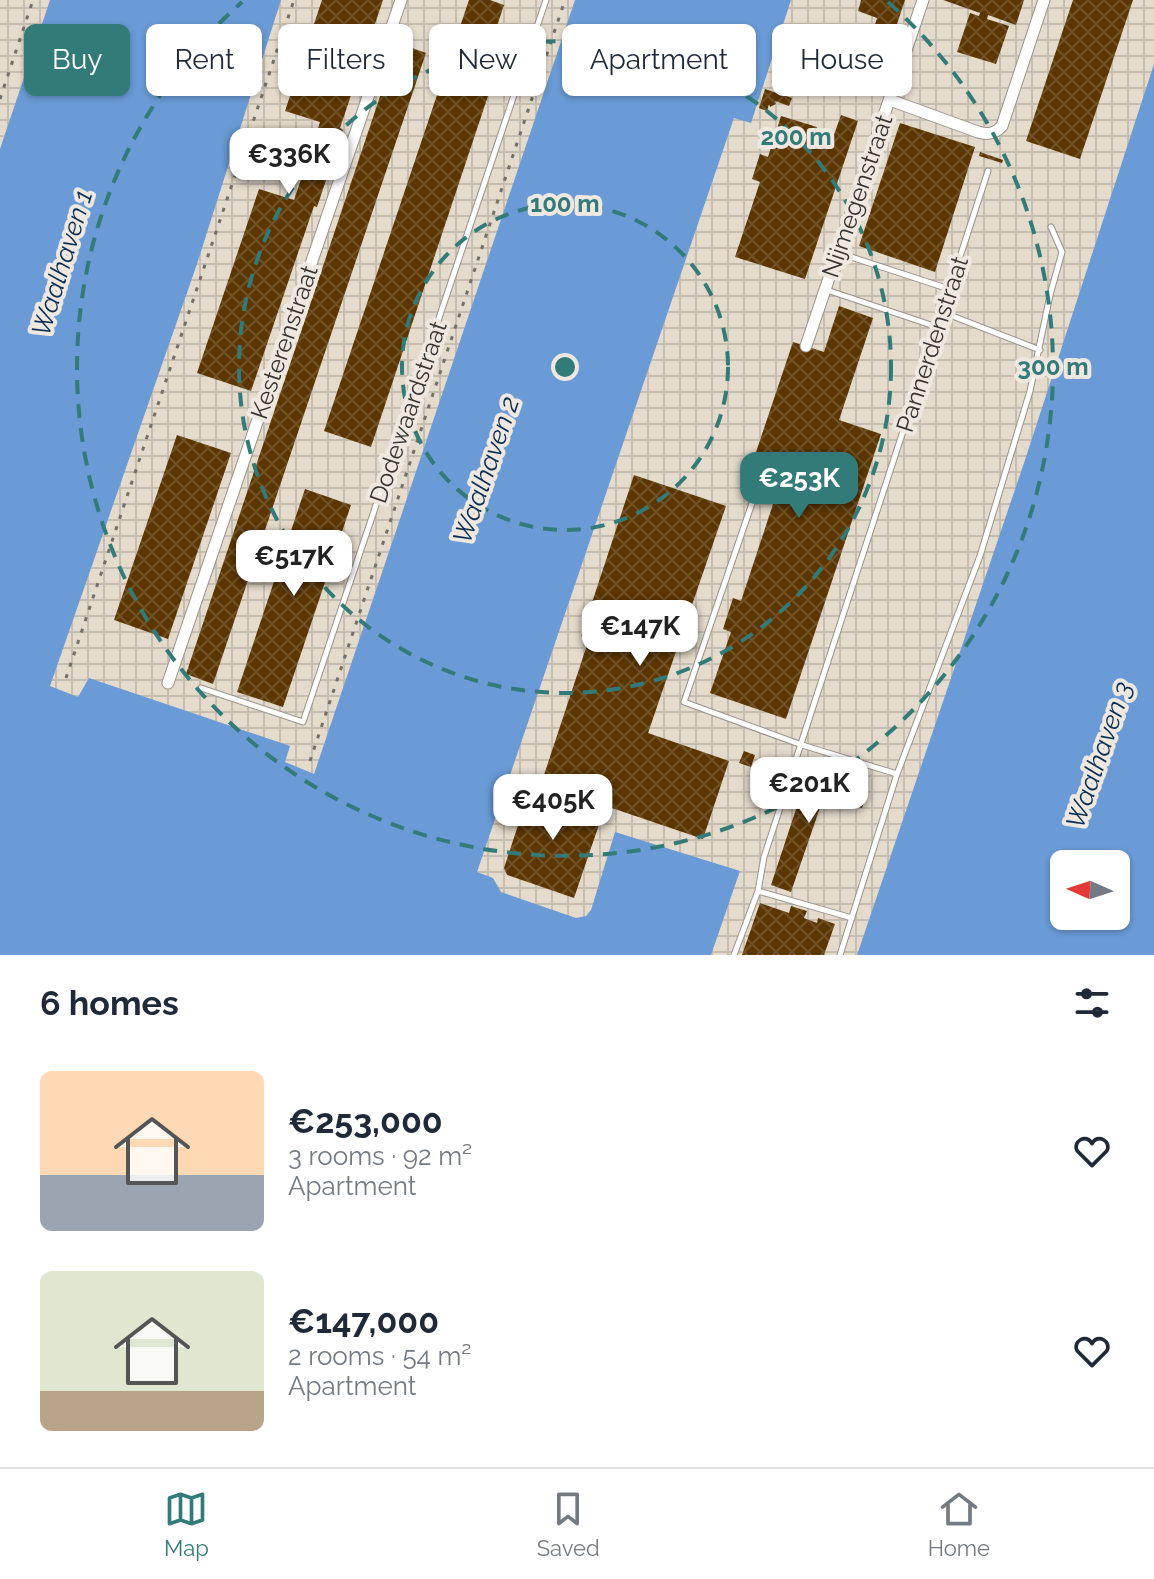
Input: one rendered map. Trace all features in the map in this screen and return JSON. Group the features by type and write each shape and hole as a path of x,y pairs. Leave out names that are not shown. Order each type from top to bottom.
{"street":[{"name":"Kesterenstraat","path":"168,683 401,0"},
{"name":"Nijmegenstraat","path":"806,346 923,0"},
{"path":"890,100 978,132 993,133 1002,126 1044,0"}],"lane":[{"name":"Dodewaardstraat","path":"201,688 303,722 546,0"},
{"name":"Pannerdenstraat","path":"734,955 758,891 764,857 988,171"},
{"path":"840,955 897,774 980,556 1030,391 1062,252 1051,227"},
{"path":"838,253 949,289"},
{"path":"826,290 937,327"},
{"path":"942,312 1040,350"},
{"path":"762,474 684,702 802,745 897,774"},
{"path":"758,891 852,918"}],"shaded area":[{"path":"0,0 61,0 53,24 24,24 24,96 29,96 0,183"},
{"path":"264,0 591,0 583,24 562,24 562,85 322,786 31,684 231,96 262,96 262,24 256,24"},
{"path":"768,0 1154,0 1154,112 874,955 702,955 598,933 463,891 735,96 756,96 756,35"}],"water":[{"path":"50,0 281,0 262,60 262,24 146,24 146,96 250,96 197,264 50,686 78,697 89,678 290,746 285,762 314,774 543,96 546,96 546,86 562,39 562,96 756,96 756,24 567,24 575,0 791,0 783,24 772,24 772,58 751,123 734,118 477,872 493,878 501,892 576,918 586,916 591,910 615,832 740,871 711,955 0,955 0,149 24,77 24,96 130,96 130,24 42,24"},
{"name":"Waalhaven 3","path":"1154,64 1154,955 857,955 1024,463"}],"building":[{"path":"322,0 383,0 375,24 314,24"},
{"path":"469,0 490,0 504,5 498,24 461,24"},
{"path":"861,0 905,0 897,24 875,24 877,18 858,11"},
{"path":"943,0 1024,0 1016,25 988,15 987,19 1009,26 996,64 957,52 970,13 979,16 980,13"},
{"path":"1073,0 1133,0 1080,159 1026,141"},
{"path":"413,48 426,53 413,92"},
{"path":"765,89 772,91 772,96 792,98 789,106 775,101 776,104 770,107 769,104 767,111 759,108"},
{"path":"290,96 351,96 340,128 343,130 317,207 314,206 251,391 197,373 259,189 294,200 310,153 320,122 285,111"},
{"path":"380,96 411,96 213,684 186,674"},
{"path":"437,96 488,96 371,447 324,431"},
{"path":"841,115 858,121 805,279 735,257 760,182 752,179 760,154 768,157 781,116 817,127 811,143 829,149"},
{"path":"900,123 975,147 935,272 859,246"},
{"path":"980,152 1003,160 1002,163 979,156"},
{"path":"839,306 873,318 839,420 881,434 786,719 710,693 731,632 723,629 733,598 741,601 781,480 750,470 793,342 824,352"},
{"path":"177,435 231,453 168,639 114,620"},
{"path":"634,475 726,506 648,733 729,761 703,839 541,784 589,639 581,636"},
{"path":"305,489 351,505 283,707 237,692"},
{"path":"744,751 755,755 751,767 739,763"},
{"path":"815,771 821,773 820,778 867,794 862,808 824,796 791,892 771,885 803,788"},
{"path":"531,786 604,810 574,898 507,875 504,868"},
{"path":"760,903 789,913 791,906 807,911 804,918 817,923 818,918 835,924 824,955 742,955"}],"railway":[{"path":"0,99 33,0"},
{"path":"66,678 294,0"},
{"path":"310,761 565,0"}],"water label":[{"name":"Waalhaven 1","path":"62,263"},
{"name":"Waalhaven 2","path":"486,470"}]}
